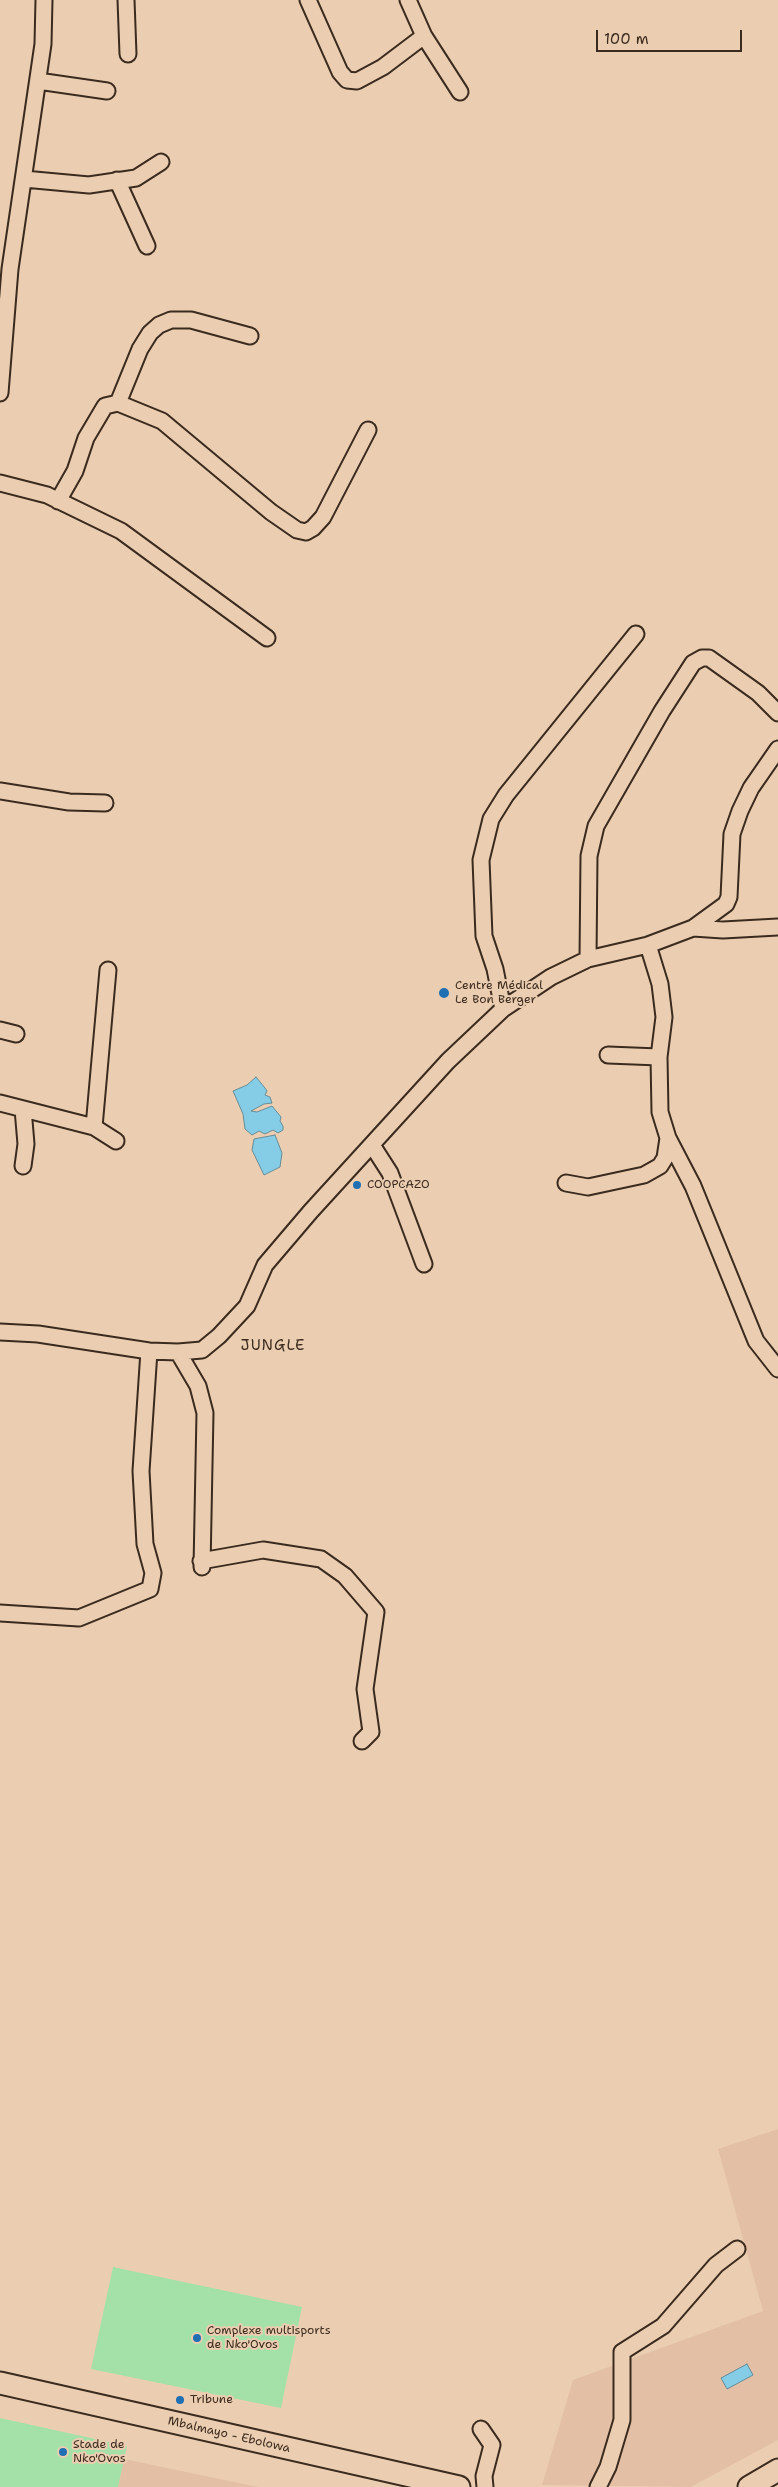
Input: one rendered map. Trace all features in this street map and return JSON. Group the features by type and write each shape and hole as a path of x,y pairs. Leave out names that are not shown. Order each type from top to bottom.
{"highway":[{"name":"Mbalmayo - Ebolowa","path":"0,2383 459,2487"},
{"path":"749,2487 778,2470"}],"street":[{"path":"0,393 10,269 43,44 44,0"},
{"path":"126,0 128,54"},
{"path":"308,0 340,72 347,80 357,81 383,66 424,36"},
{"path":"408,0 424,36 460,92"},
{"path":"38,80 106,92"},
{"path":"24,179 89,186 136,178 161,162"},
{"path":"117,180 146,246"},
{"path":"118,403 140,349 150,333 159,325 171,320 191,320 250,336"},
{"path":"58,501 75,471 86,438 105,406 118,403 162,421 271,512 297,530 306,532 313,528 323,516 368,430"},
{"path":"0,483 46,495 121,531 267,638"},
{"path":"503,1009 495,969 484,936 481,860 491,819 506,795 636,634"},
{"path":"588,959 589,856 596,826 662,710 693,663 702,658 709,658 758,693 778,712"},
{"path":"0,1332 38,1334 149,1351 178,1352 202,1350 219,1336 247,1306 264,1265 311,1211 448,1061 503,1009 551,978 588,959 648,945 694,928 726,904 729,896 732,834 737,818 752,788 778,749"},
{"path":"0,791 69,802 105,803"},
{"path":"694,928 723,930 778,927"},
{"path":"648,945 660,984 663,1008 659,1057 660,1112 668,1138 694,1186 756,1341 778,1369"},
{"path":"94,1127 108,970"},
{"path":"0,1030 16,1034"},
{"path":"608,1055 659,1057"},
{"path":"0,1103 23,1108 52,1118 94,1127 116,1141"},
{"path":"23,1108 26,1144 23,1166"},
{"path":"566,1183 588,1187 644,1175 660,1166 665,1158 668,1138"},
{"path":"372,1145 390,1173 424,1264"},
{"path":"0,1613 79,1618 150,1589 152,1573 145,1544 141,1472 149,1351"},
{"path":"178,1352 198,1386 205,1413 201,1564 263,1550 321,1559 345,1576 376,1612 365,1689 371,1732 362,1741"},
{"path":"598,2487 608,2467 622,2420 622,2352 663,2326 716,2265 738,2249"},
{"path":"481,2429 492,2445 484,2476 485,2487"}],"shaded area":[{"path":"778,2129 778,2440 691,2487 542,2485 573,2380 763,2311 718,2149"},
{"path":"124,2459 258,2487 118,2487"}],"green space":[{"name":"Complexe multisports de Nko'Ovos","path":"113,2267 302,2307 281,2408 91,2369"},
{"name":"Stade de Nko'Ovos","path":"0,2418 127,2446 118,2487 0,2487"}],"water":[{"path":"256,1077 267,1091 265,1095 270,1097 272,1103 264,1104 251,1111 257,1112 272,1106 281,1117 280,1121 283,1126 283,1130 278,1133 273,1130 265,1134 259,1131 252,1135 245,1129 243,1114 233,1091 247,1085"},
{"path":"275,1135 282,1153 280,1167 264,1175 252,1150 254,1139"},
{"path":"747,2364 753,2375 727,2389 721,2378"}],"place":[{"name":"Centre Médical Le Bon Berger","path":"444,993"},
{"name":"COOPCAZO","path":"357,1185"},
{"name":"Complexe multisports de Nko'Ovos","path":"197,2338"},
{"name":"Tribune","path":"180,2400"},
{"name":"Stade de Nko'Ovos","path":"63,2452"}],"district":[{"name":"JUNGLE","path":"273,1346"}]}
